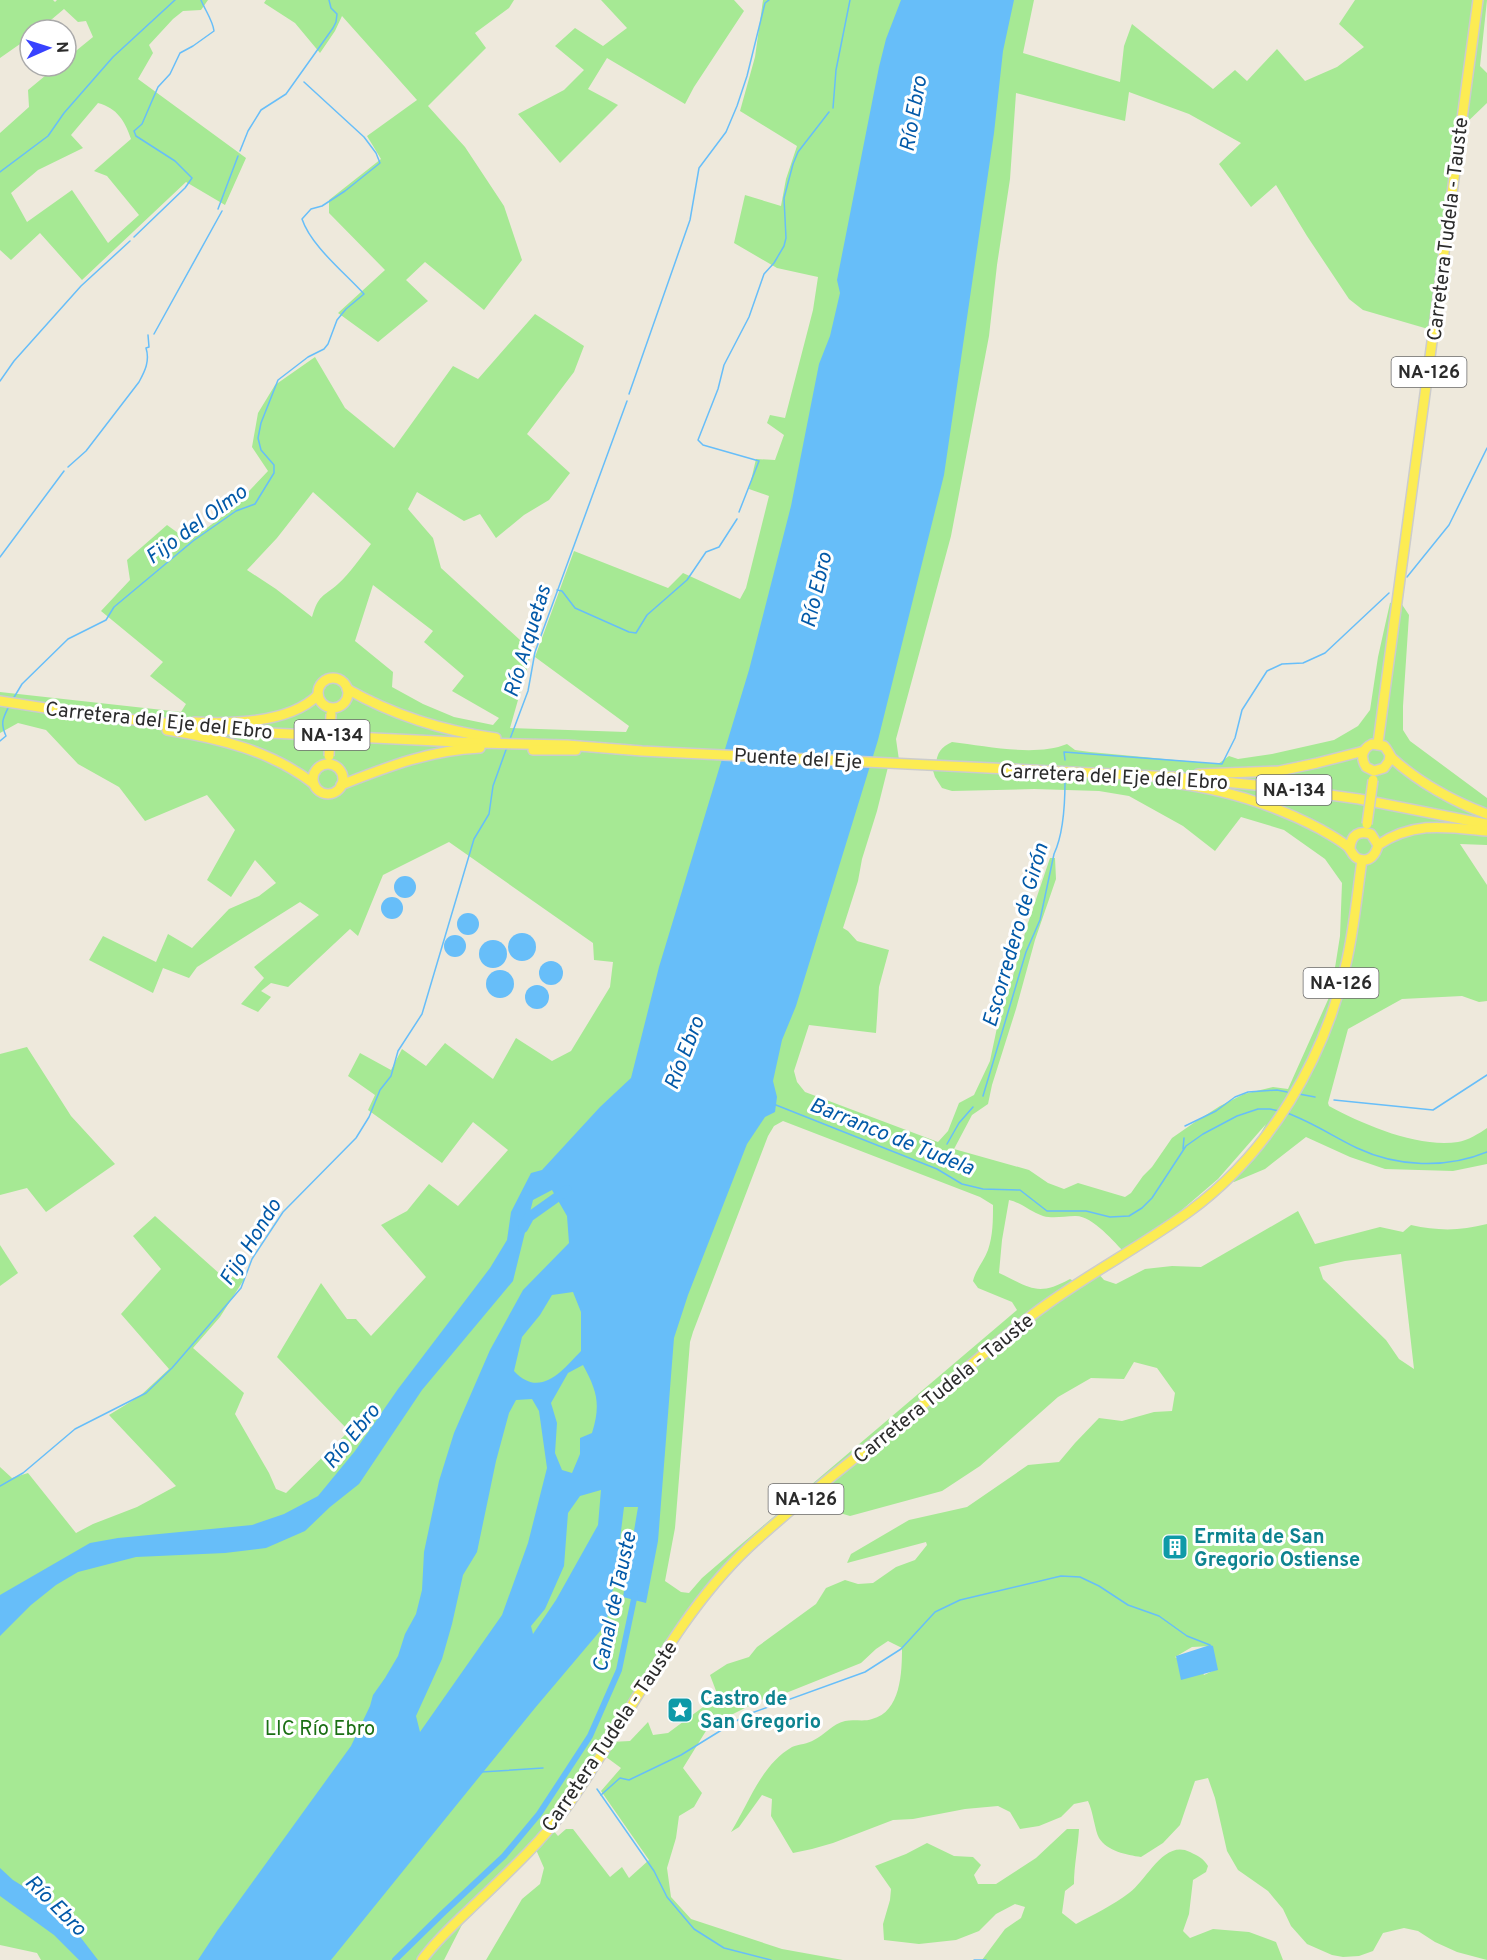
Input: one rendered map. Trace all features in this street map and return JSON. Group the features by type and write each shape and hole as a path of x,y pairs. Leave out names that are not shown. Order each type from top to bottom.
{"main road":[{"name":"Carretera Tudela - Tauste","path":"1378,743 1478,0"},
{"path":"39,708 180,721 227,722 289,713 303,707 318,695 320,687 330,679 338,679 347,689 401,715 459,732 509,740 567,745"},
{"path":"331,711 345,702 347,689"},
{"path":"318,695 331,711"},
{"name":"Carretera del Eje del Ebro","path":"0,701 97,716 250,732 567,745 642,751"},
{"path":"331,711 329,760 341,771 341,785"},
{"path":"97,716 134,726 237,745 291,768 327,794 336,791 341,785 401,762 442,751 484,748 561,751 605,749"},
{"path":"1048,771 1098,769 1207,774 1254,773 1298,768 1364,751 1372,744 1378,743 1384,746 1390,755 1435,788 1487,814"},
{"name":"Puente del Eje","path":"642,751 954,766"},
{"path":"1364,751 1363,762 1373,776"},
{"path":"1350,848 1354,836 1366,828 1373,776 1387,766 1390,755"},
{"path":"314,784 316,770 329,760"},
{"name":"Carretera del Eje del Ebro","path":"954,766 1174,777 1264,786 1359,799 1487,824"},
{"path":"1099,774 1198,787 1268,805 1297,818 1350,848 1356,858 1362,860 1368,860 1374,856 1378,845 1398,833 1420,828 1487,831"},
{"path":"1366,828 1378,845"},
{"name":"Carretera Tudela - Tauste","path":"422,1960 454,1924 517,1864 565,1809 672,1642 704,1596 732,1564 834,1475 1041,1309 1191,1210 1250,1155 1276,1122 1311,1065 1336,1001 1347,962 1362,860"}],"green space":[{"path":"0,0 53,0 55,2 57,0 208,0 201,10 183,11 149,45 153,53 138,79 246,158 225,205 186,182 82,280 40,233 11,260 0,250 0,133 29,107 28,90 42,78 78,78 78,49 93,37 86,21 78,22 78,18 74,18 64,9 53,18 18,18 18,45 0,58","holes":["98,103 110,108 126,126 131,139 94,171 107,176 139,215 108,243 72,190 27,222 11,193 38,170 83,148 71,135"]},
{"path":"266,0 514,0 509,8 475,33 486,48 428,106 465,147 504,206 522,260 484,310 425,262 406,280 428,301 378,342 338,313 385,270 329,213 329,200 381,159 367,136 417,100 342,16 320,53 295,23 264,3"},
{"path":"601,0 734,0 744,11 685,104 607,58 588,89 618,105 560,163 518,114 564,90 584,70 555,46 575,28 603,46 627,28"},
{"name":"LIC Río Ebro","path":"763,0 1034,0 1023,53 1120,82 1124,46 1132,24 1213,89 1235,70 1247,81 1277,49 1305,81 1337,67 1364,47 1339,24 1355,0 1487,0 1480,66 1487,73 1487,103 1461,128 1435,331 1363,310 1349,299 1276,185 1251,207 1219,164 1241,143 1189,114 1129,92 1125,121 1016,93 1010,179 989,336 951,536 896,739 899,760 889,763 858,881 843,928 857,941 889,950 879,987 876,1033 809,1025 794,1071 797,1082 805,1092 938,1142 948,1131 959,1103 974,1095 990,1061 1003,999 1013,976 1050,858 1055,858 1056,879 1035,940 988,1104 972,1115 954,1149 1029,1170 1048,1183 1064,1189 1078,1183 1125,1197 1152,1167 1172,1138 1195,1122 1244,1094 1273,1087 1288,1089 1331,993 1340,936 1342,883 1325,859 1284,830 1241,817 1215,851 1183,826 1129,796 1099,791 1034,789 952,791 942,788 931,764 936,764 940,751 952,742 1026,750 1054,748 1067,744 1075,750 1090,752 1218,764 1229,756 1238,759 1272,754 1334,740 1358,726 1370,710 1378,657 1390,603 1399,600 1409,615 1403,730 1410,741 1487,798 1487,845 1460,844 1487,885 1487,1001 1479,1002 1462,996 1402,999 1348,1029 1328,1103 1329,1106 1375,1127 1426,1142 1462,1141 1487,1128 1487,1164 1453,1171 1385,1169 1350,1157 1306,1137 1265,1169 1234,1182 1225,1176 1254,1145 1266,1124 1218,1179 1155,1233 1126,1254 1095,1224 1082,1217 1043,1216 1009,1200 999,1273 1027,1286 1041,1289 1059,1285 1070,1279 1077,1283 1095,1270 1104,1280 1116,1284 1145,1269 1172,1266 1201,1267 1298,1211 1315,1244 1380,1227 1403,1232 1411,1225 1449,1229 1487,1224 1487,1960 1457,1952 1418,1931 1404,1928 1383,1933 1373,1951 1359,1956 1332,1955 1307,1944 1291,1926 1283,1909 1268,1891 1238,1870 1227,1851 1208,1778 1195,1781 1180,1825 1163,1843 1141,1857 1118,1852 1099,1838 1088,1801 1074,1804 1061,1817 1039,1826 1020,1829 1010,1812 998,1806 965,1809 913,1819 893,1820 833,1843 793,1853 771,1816 772,1799 762,1795 739,1827 731,1832 764,1774 781,1755 792,1747 812,1741 840,1722 872,1719 882,1715 889,1708 898,1690 902,1648 888,1641 861,1663 786,1693 761,1700 709,1726 683,1768 702,1793 694,1807 679,1816 676,1838 667,1868 671,1897 691,1919 782,1949 843,1960 486,1960 522,1899 540,1884 544,1868 534,1845 469,1911 444,1960 41,1960 37,1953 0,1945 0,1467 12,1478 28,1473 76,1533 137,1507 176,1486 109,1415 140,1396 169,1369 121,1314 161,1269 133,1236 155,1216 221,1275 245,1278 220,1317 193,1348 244,1393 235,1414 276,1489 286,1493 349,1431 277,1357 321,1283 347,1319 356,1319 371,1336 426,1277 381,1225 407,1211 429,1184 458,1206 508,1150 473,1122 442,1163 368,1110 375,1095 348,1076 360,1053 391,1070 402,1049 426,1066 445,1043 493,1079 516,1038 552,1061 571,1051 610,987 613,962 594,960 593,943 449,842 383,875 358,936 350,929 288,987 271,983 261,991 271,997 258,1012 241,1004 264,978 254,967 319,915 300,902 197,967 189,978 163,968 153,993 89,960 103,936 156,962 168,934 192,948 229,909 259,896 276,883 255,860 231,897 207,880 235,830 207,795 145,821 119,787 78,764 46,730 18,723 0,733 0,692 181,712 186,704 150,676 163,662 101,611 130,580 127,560 167,525 189,541 230,511 268,471 252,447 258,413 275,385 315,357 345,408 394,448 453,366 478,379 535,314 584,346 574,372 527,434 570,473 549,500 524,515 496,538 480,514 464,521 417,492 408,509 433,538 441,568 532,651 510,728 626,732 629,726 535,657 574,551 668,588 683,573 740,599 746,588 769,496 749,489 756,459 775,460 784,435 767,423 770,415 785,418 813,310 818,277 777,268 734,243 745,195 781,206 786,179 797,146 740,111 755,57","holes":["313,492 371,544 342,580 319,600 312,617 247,570 277,538","373,585 433,631 424,642 464,676 452,691 499,718 493,725 454,717 423,704 392,687 393,672 355,641","783,1121 980,1197 993,1205 990,1244 973,1281 978,1288 1012,1302 1017,1310 702,1578 689,1593 681,1592 665,1581 675,1528 690,1342 768,1136 774,1126","1401,1254 1414,1369 1399,1359 1386,1340 1323,1279 1319,1267 1345,1261","1134,1362 1157,1368 1175,1393 1172,1411 1154,1412 1122,1421 1099,1418 1059,1462 1028,1465 967,1507 909,1520 851,1554 847,1563 926,1542 927,1545 915,1560 896,1567 873,1583 858,1584 845,1580 826,1588 816,1604 757,1647 749,1657 727,1664 710,1675 718,1696 668,1733 653,1735 648,1722 630,1741 611,1742 702,1599 805,1499 850,1516 942,1491 980,1466 1058,1397 1091,1378 1124,1379","1211,1646 1217,1669 1204,1675 1175,1657 1192,1647","602,1754 621,1768 601,1791 649,1860 629,1878 622,1867 610,1877 573,1829 566,1829 558,1836 551,1828"]},
{"path":"27,1047 71,1116 115,1164 46,1212 27,1188 0,1195 0,1054"},
{"path":"0,1245 18,1273 0,1286"},
{"path":"1067,1829 1079,1829 1074,1884 1065,1891 1062,1913 1076,1924 1129,1893 1164,1856 1181,1849 1198,1856 1208,1866 1206,1872 1193,1880 1189,1914 1183,1931 1190,1938 1213,1929 1249,1932 1276,1942 1283,1960 982,1960 1005,1929 1021,1918 1025,1907 1015,1904 996,1914 979,1931 956,1940 919,1944 884,1940 883,1924 891,1889 875,1866 927,1843 954,1856 973,1857 981,1865 974,1875 978,1884 996,1884 1036,1858"}],"water":[{"path":"901,0 1014,0 1003,51 994,133 944,475 878,740 796,1006 782,1040 773,1081 777,1097 775,1112 765,1117 747,1144 688,1295 674,1338 658,1541 646,1603 623,1597 638,1507 624,1507 615,1579 606,1624 331,1960 198,1960 351,1746 373,1695 398,1656 405,1634 416,1614 422,1590 424,1552 439,1481 454,1433 490,1350 523,1290 569,1243 567,1216 552,1190 533,1200 513,1281 422,1390 359,1484 305,1531 266,1548 225,1553 136,1557 78,1572 56,1585 31,1605 0,1636 0,1595 90,1543 118,1538 252,1525 284,1514 318,1496 355,1451 398,1389 490,1268 507,1240 511,1212 531,1173 542,1170 600,1107 631,1078 659,967 749,670 791,506 819,364 830,336 840,293 837,280 886,39","holes":["573,1292 581,1312 581,1351 558,1374 542,1382 533,1382 524,1379 514,1371 522,1337 540,1315 552,1295","583,1365 592,1383 597,1406 592,1433 580,1438 580,1454 572,1473 562,1470 555,1453 557,1423 551,1403 568,1373","532,1399 539,1411 547,1468 528,1543 502,1615 420,1732 416,1716 442,1659 463,1575 477,1552 496,1461 509,1413 516,1400","601,1490 598,1525 556,1600 533,1634 531,1626 545,1609 564,1566 568,1513 580,1496"]},
{"path":"405,876 413,879 416,887 413,895 405,898 397,895 394,887 397,879"},
{"path":"392,897 400,900 403,908 400,916 392,919 384,916 381,908 384,900"},
{"path":"468,913 476,916 479,924 476,932 468,935 460,932 457,924 460,916"},
{"path":"522,933 532,937 536,947 532,957 522,961 512,957 508,947 512,937"},
{"path":"455,935 463,938 466,946 463,954 455,957 447,954 444,946 447,938"},
{"path":"493,940 503,944 507,954 503,964 493,968 483,964 479,954 483,944"},
{"path":"551,961 556,962 562,968 562,978 556,984 551,985 546,984 540,978 539,973 540,968 546,962"},
{"path":"500,970 510,974 514,984 510,994 500,998 490,994 486,984 490,974"},
{"path":"537,985 542,986 548,992 548,1002 542,1008 537,1009 532,1008 526,1002 525,997 526,992 532,986"},
{"path":"1213,1646 1218,1670 1181,1680 1176,1656"},
{"path":"0,1868 13,1880 58,1908 98,1960 79,1960 54,1935 0,1896"}],"waterway":[{"path":"0,172 48,136 64,113 113,57 175,0"},
{"path":"134,237 185,188 192,178 175,161 136,136 134,131 142,124 158,87 170,74 180,53 214,31 211,19 201,0"},
{"path":"240,151 248,131 261,110 286,94 333,28 337,14 331,8 329,0"},
{"name":"Río Arquetas","path":"629,394 690,220 699,168 726,132 737,106 765,3 769,0"},
{"path":"833,108 836,70 850,0"},
{"name":"Fijo del Olmo","path":"13,699 22,684 68,639 106,620 114,607 193,541 236,511 255,504 274,473 274,465 261,450 258,438 261,423 278,380 308,357 324,349 337,320 364,294 329,259 306,229 302,219 311,209 322,206 345,191 380,163 376,153 364,137 304,82"},
{"path":"739,512 759,461 703,445 698,440 718,389 724,365 749,317 764,274 784,246 786,238 784,198 793,164 798,152 829,112"},
{"path":"218,209 238,156"},
{"path":"154,334 222,211"},
{"path":"0,381 14,361 81,286 130,241"},
{"path":"68,467 86,451 139,382 147,362 148,335"},
{"name":"Río Arquetas","path":"510,739 528,691 535,652 627,401"},
{"name":"Escorredero de Girón","path":"1407,577 1449,525 1487,448"},
{"path":"0,557 64,471"},
{"path":"557,590 562,591 575,608 636,633 647,615 687,580 706,552 719,547 737,519"},
{"name":"Escorredero de Girón","path":"1065,760 1064,752 1222,764 1235,738 1242,710 1267,671 1282,664 1303,663 1325,653 1389,593"},
{"name":"Fijo del Olmo","path":"0,741 6,736 3,721 9,706"},
{"name":"Fijo Hondo","path":"0,1486 23,1473 75,1429 146,1393 172,1368 241,1288 252,1259 283,1212 356,1138 369,1117 380,1090 391,1076 398,1051 422,1014 474,839 489,814 493,786 507,747"},
{"name":"Escorredero de Girón","path":"983,1096 1026,952 1040,920 1061,828 1065,781"},
{"path":"1334,1100 1433,1110 1487,1075"},
{"path":"1185,1126 1248,1092 1277,1090 1287,1092"},
{"path":"1299,1094 1315,1097"},
{"name":"Barranco de Tudela","path":"776,1105 937,1169 962,1184 983,1189 1020,1190 1047,1211 1086,1211 1110,1217 1129,1216 1142,1208 1152,1198 1186,1146 1203,1134 1237,1116 1258,1109 1279,1111"},
{"name":"Escorredero de Girón","path":"947,1144 959,1123 973,1107"},
{"name":"Barranco de Tudela","path":"1287,1113 1357,1148 1388,1159 1422,1164 1438,1163 1487,1152"},
{"name":"Barranco de Tudela","path":"1183,1149 1184,1138"},
{"name":"Río Ebro","path":"523,1228 529,1217 567,1190"},
{"path":"601,1795 620,1778 629,1780 681,1755 746,1715 865,1672 901,1649 935,1612 960,1600 1061,1576 1080,1577 1128,1605 1159,1616 1187,1636 1210,1645"},
{"name":"Canal de Tauste","path":"395,1960 504,1856 539,1814 590,1736 619,1670 635,1594"},
{"path":"481,1772 543,1768"},
{"path":"597,1789 654,1871 667,1897 694,1929 724,1948 771,1960"},
{"path":"974,1960 986,1960"}],"place":[{"name":"Ermita de San Gregorio Ostiense","path":"1175,1547"},
{"name":"Castro de San Gregorio","path":"680,1710"}]}
